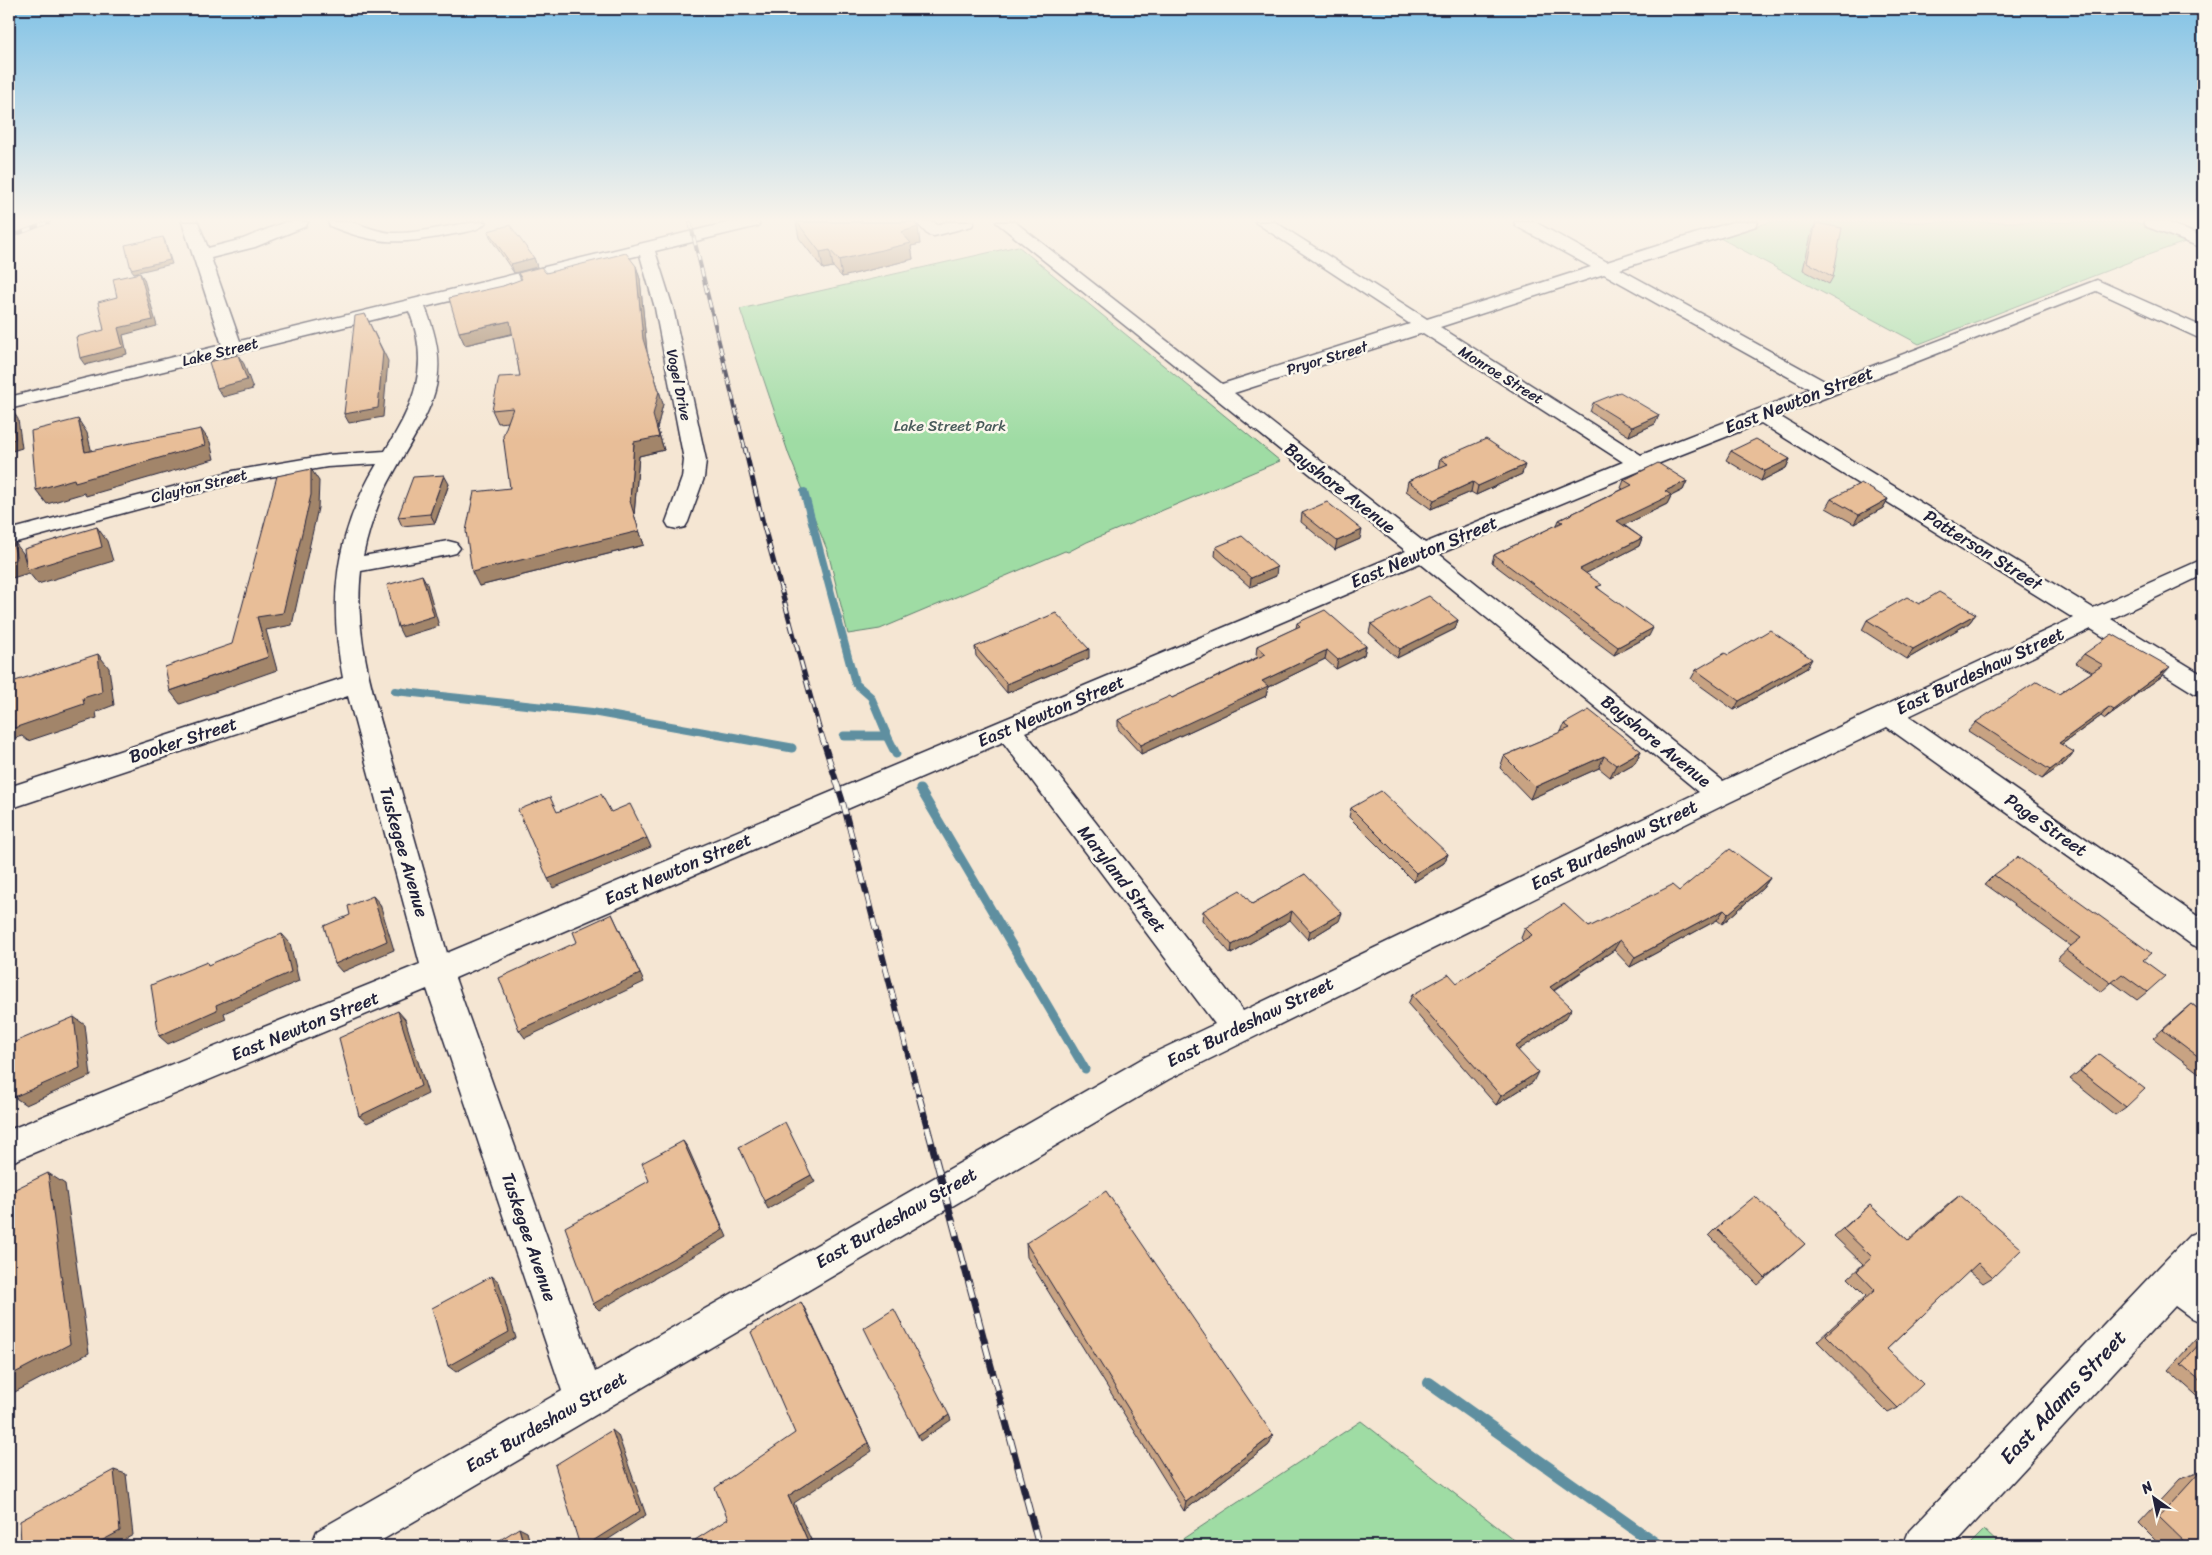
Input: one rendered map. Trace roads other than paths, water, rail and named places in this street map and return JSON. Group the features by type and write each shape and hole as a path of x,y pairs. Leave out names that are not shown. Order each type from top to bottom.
{"street":[{"path":"215,295 233,348"},
{"name":"Lake Street","path":"9,403 454,295"},
{"name":"Vogel Drive","path":"660,295 695,460 693,478 677,522"},
{"name":"Bayshore Avenue","path":"1095,295 1422,552 1720,794"},
{"name":"Monroe Street","path":"1374,295 1639,463"},
{"name":"Pryor Street","path":"1218,392 1524,295"},
{"path":"1654,295 1826,390"},
{"name":"East Newton Street","path":"9,1147 437,972 1422,552 1639,463 2072,295"},
{"name":"East Newton Street","path":"2118,295 2203,334"},
{"name":"Tuskegee Avenue","path":"415,304 427,336 430,367 428,384 413,425 372,493 349,566 345,610 348,645 437,972 585,1399"},
{"name":"Patterson Street","path":"1763,415 2203,687"},
{"name":"Clayton Street","path":"9,537 200,484 327,461 393,457"},
{"path":"349,566 448,548"},
{"name":"East Burdeshaw Street","path":"332,1546 1157,1068 1720,794 2203,566"},
{"name":"Booker Street","path":"9,798 357,683"},
{"name":"Page Street","path":"1888,715 2203,936"},
{"name":"Maryland Street","path":"1008,729 1237,1028"},
{"name":"East Adams Street","path":"1924,1546 2203,1248"},
{"path":"2172,1280 2203,1304"}],"waterway":[{"path":"804,492 855,683 871,697 887,735"},
{"path":"395,691 592,712 721,735"},
{"path":"715,734 792,748"},
{"path":"844,736 887,736"},
{"path":"887,736 896,754"},
{"path":"920,789 1085,1069"},
{"path":"1429,1383 1659,1546"}],"railway":[{"path":"708,295 745,449"},
{"path":"745,448 763,523 821,735"},
{"path":"821,734 842,799 919,1097"},
{"path":"919,1096 1039,1546"}],"park label":[{"name":"Lake Street Park","path":"950,426"}]}
